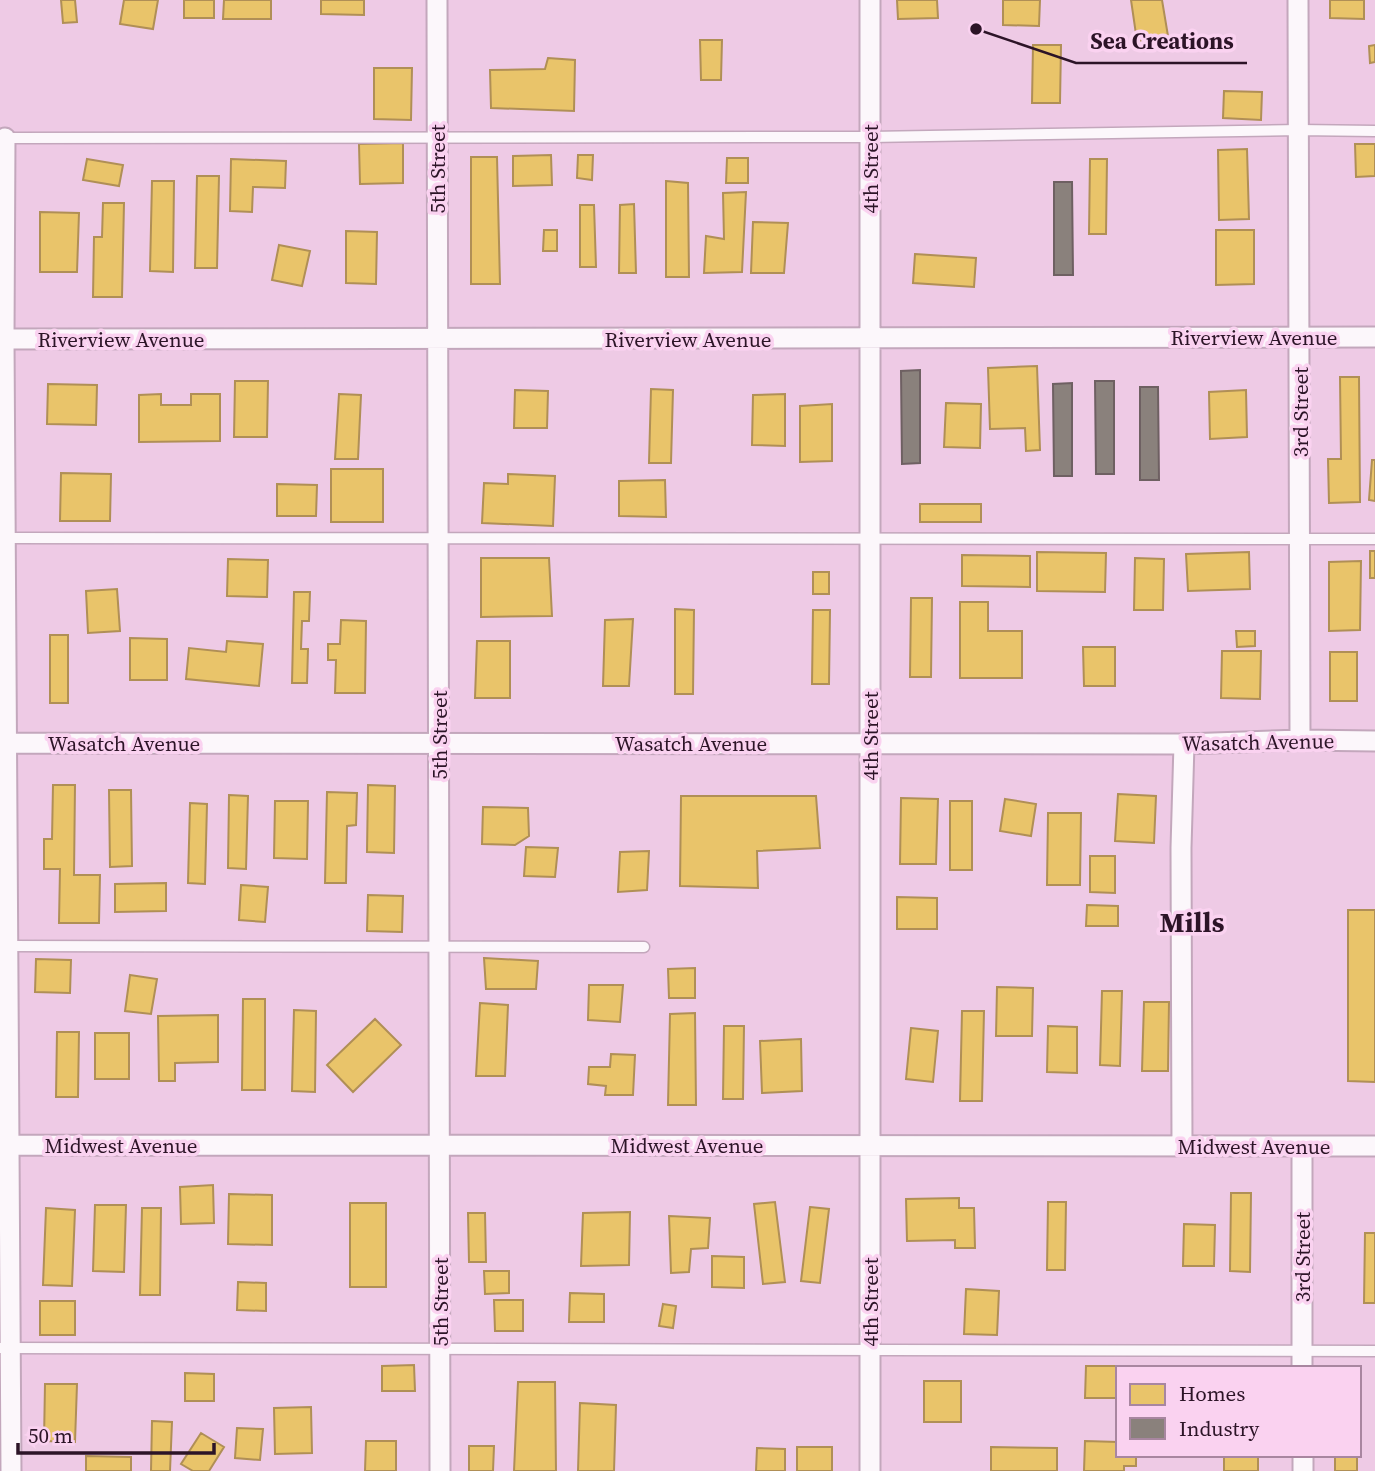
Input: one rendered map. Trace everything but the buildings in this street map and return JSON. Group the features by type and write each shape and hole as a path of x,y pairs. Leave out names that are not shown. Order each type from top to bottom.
{"street":[{"name":"5th Street","path":"437,0 440,1471"},
{"name":"4th Street","path":"870,0 870,1471"},
{"name":"3rd Street","path":"1298,0 1300,740"},
{"path":"5,138 2,339 6,743 4,1145 5,1348 11,1471"},
{"name":"Riverview Avenue","path":"2,339 1375,337"},
{"name":"Wasatch Avenue","path":"6,743 1184,744 1300,740 1375,741"},
{"path":"1182,1146 1181,848 1184,744"},
{"name":"Midwest Avenue","path":"4,1145 1375,1146"},
{"name":"3rd Street","path":"1302,1146 1302,1359"}],"lane":[{"path":"5,138 870,137 1375,131"},
{"path":"5,538 1375,539"},
{"path":"4,946 644,947"},
{"path":"5,1348 870,1350 1302,1359 1375,1351"}],"place":[{"name":"Sea Creations","path":"976,29"}],"district":[{"name":"Mills","path":"1192,922"}]}
